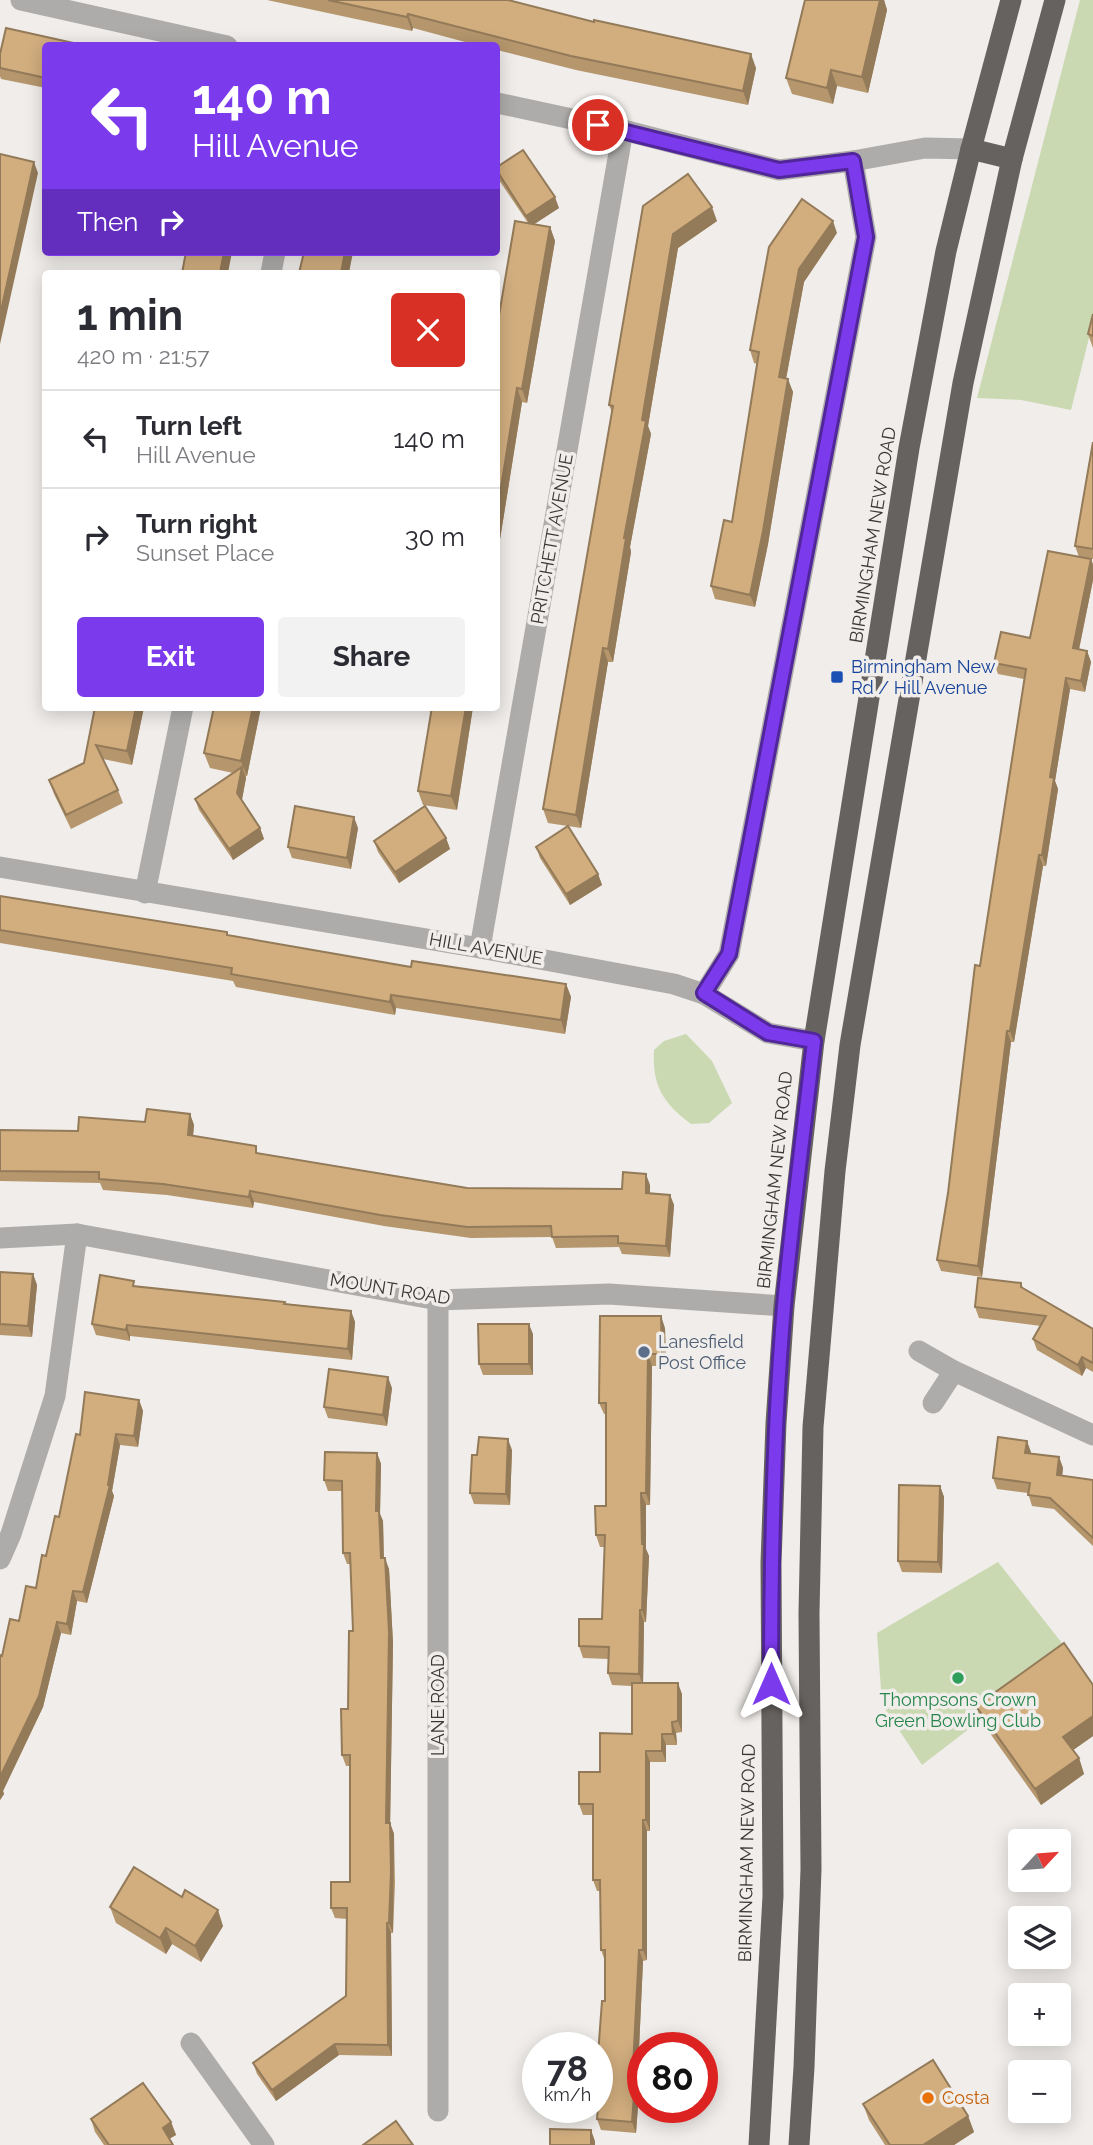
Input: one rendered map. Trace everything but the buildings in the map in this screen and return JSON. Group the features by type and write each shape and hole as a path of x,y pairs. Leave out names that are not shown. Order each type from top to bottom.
{"highway":[{"name":"BIRMINGHAM NEW ROAD","path":"759,2145 773,1896 771,1563 784,1306 814,1041 909,448 946,251 1011,0"},
{"path":"799,2145 811,1869 809,1600 813,1427 821,1309 850,1045 963,383 1012,159 1055,0"},
{"path":"971,149 1012,159"},
{"path":"784,1306 821,1309"}],"street":[{"path":"21,0 209,42"},
{"path":"500,104 623,130 779,170 853,161 925,148 971,149"},
{"name":"PRITCHETT AVENUE","path":"480,948 623,130"},
{"path":"704,993 729,954 866,237 853,161"},
{"path":"145,893 182,711"},
{"name":"HILL AVENUE","path":"0,867 480,948 674,984 704,993 768,1033 814,1041"},
{"path":"0,1559 11,1534 55,1396 77,1234"},
{"name":"MOUNT ROAD","path":"0,1238 77,1234 438,1300 608,1294 784,1306"},
{"name":"LANE ROAD","path":"438,1300 438,2110"},
{"path":"919,1351 954,1371 1093,1435"},
{"path":"933,1403 954,1371"},
{"path":"191,2043 264,2145"}],"green space":[{"path":"1080,0 1093,0 1093,322 1071,410 1021,400 977,398"},
{"path":"686,1034 712,1061 732,1103 709,1123 691,1124 666,1101 657,1084 654,1050 664,1041"},
{"name":"Thompsons Crown Green Bowling Club","path":"998,1562 1069,1652 922,1765 882,1704 877,1633"}],"place":[{"name":"Birmingham New Rd / Hill Avenue","path":"837,677"},
{"name":"Lanesfield Post Office","path":"644,1352"},
{"name":"Thompsons Crown Green Bowling Club","path":"958,1678"},
{"name":"Costa","path":"928,2098"}],"route":[{"path":"598,125 779,170 853,161 866,237 729,954 704,993 768,1033 814,1041 784,1306 779,1376 771,1563 771,1684"}]}
